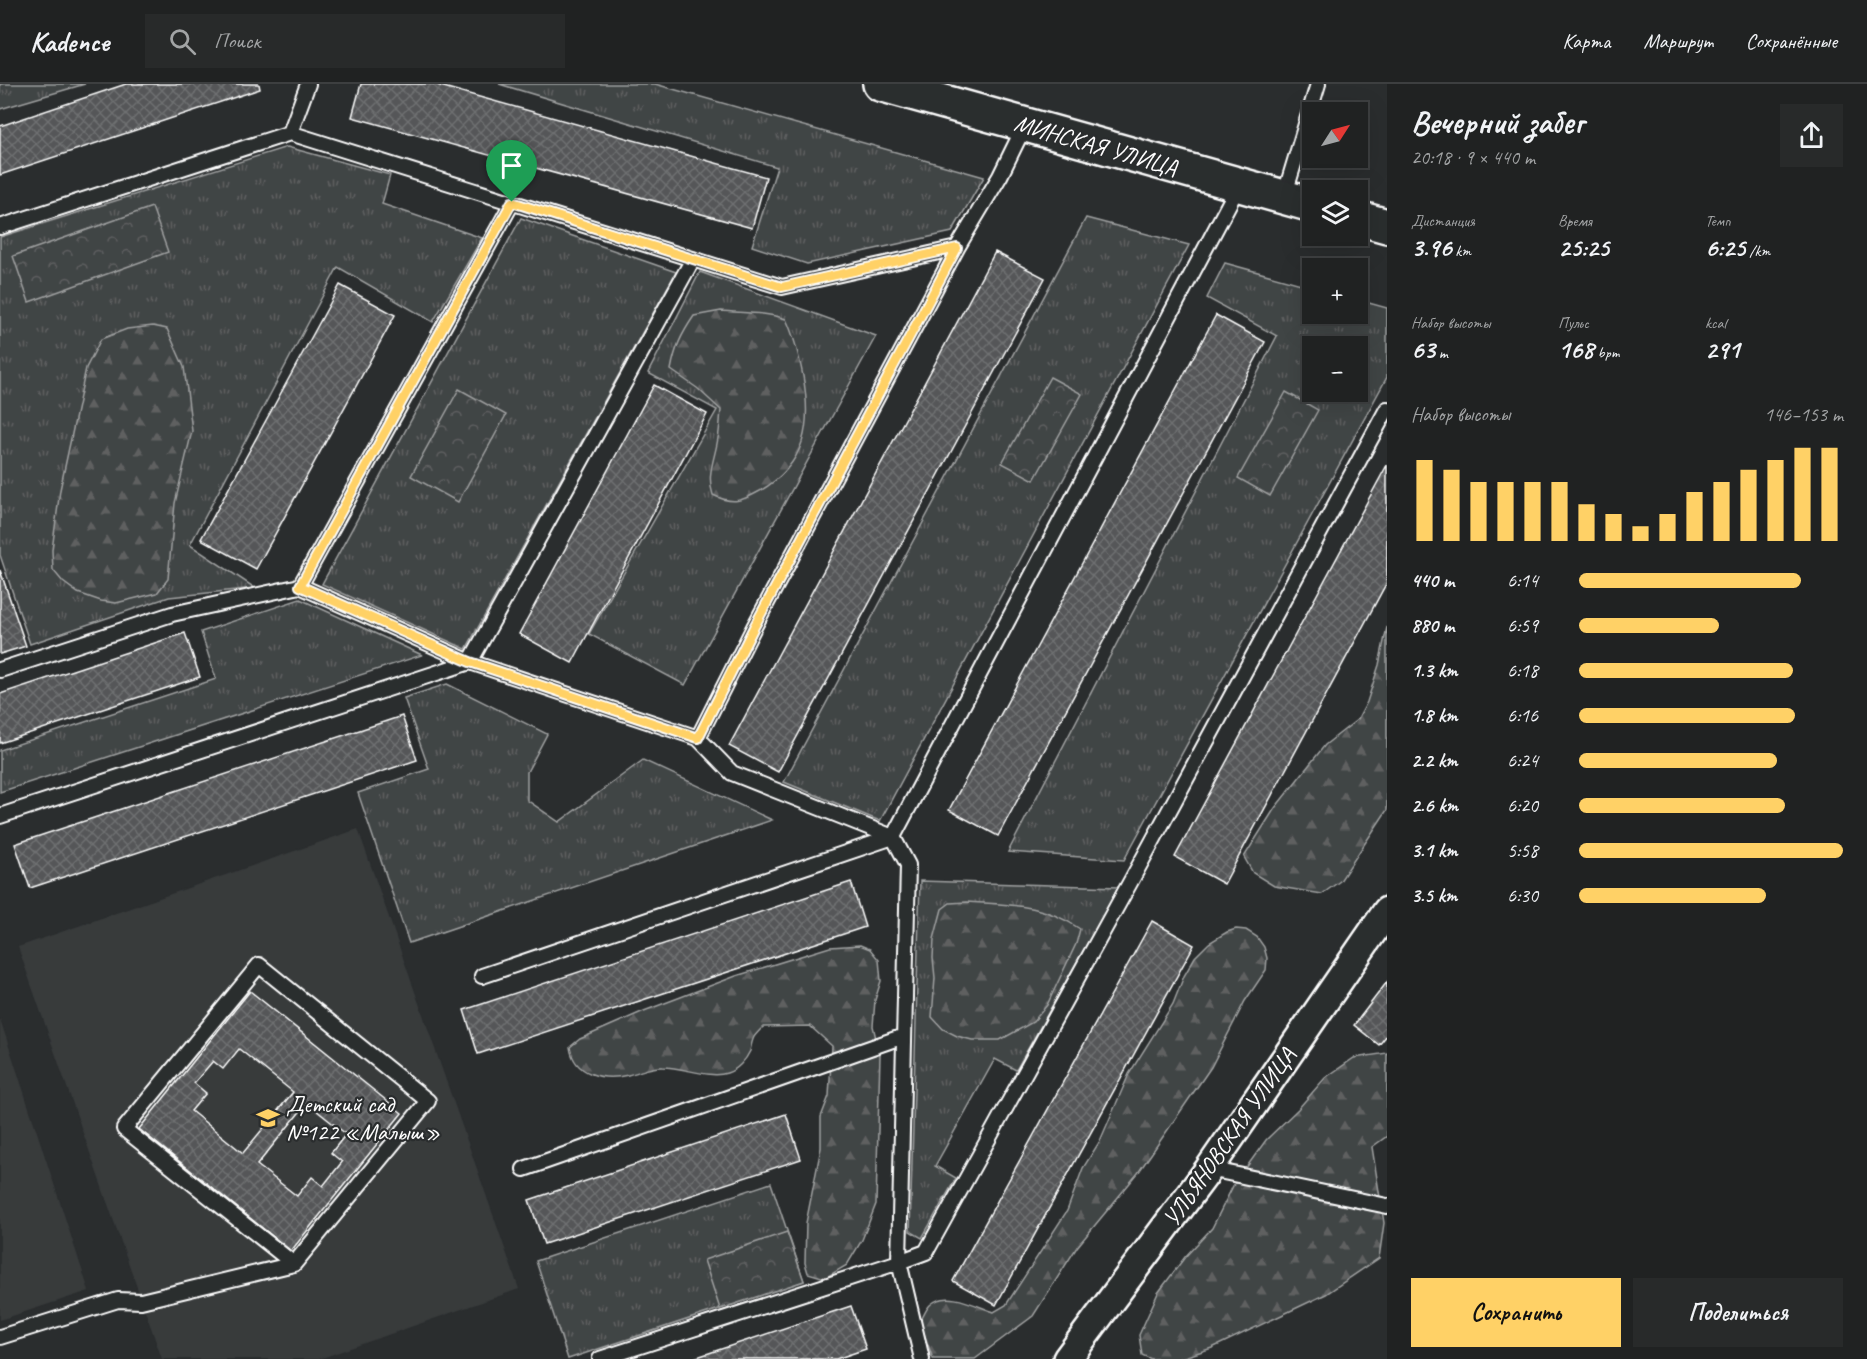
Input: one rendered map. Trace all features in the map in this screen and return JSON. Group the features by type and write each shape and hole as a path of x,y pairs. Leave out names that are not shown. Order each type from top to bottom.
{"main road":[{"name":"МИНСКАЯ УЛИЦА","path":"880,84 933,91 1025,125 1298,201"},
{"path":"1368,221 1387,226"}],"street":[{"name":"УЛЬЯНОВСКАЯ УЛИЦА","path":"1067,1359 1209,1169 1387,911"}],"lane":[{"path":"290,133 308,84"},
{"path":"1298,201 1318,84"},
{"path":"698,738 754,627 957,248 1000,176 1025,125"},
{"path":"0,227 290,133 782,287 957,248"},
{"path":"482,976 893,837 1239,185"},
{"path":"300,586 512,202"},
{"path":"0,816 470,662 693,259"},
{"path":"600,1359 926,1252 1387,409"},
{"path":"0,670 172,615 300,586 470,662 698,738 732,773 893,837 908,865 899,1262 922,1359"},
{"path":"0,1337 118,1299 141,1301 294,1264 428,1101 259,965 124,1129 294,1264"},
{"path":"524,1169 904,1036"},
{"path":"1209,1169 1387,1206"}],"shaded area":[{"name":"Детский сад №122 «Малыш»","path":"358,829 519,1289 319,1359 162,1359 18,947"},
{"path":"0,1019 89,1291 0,1320"}],"green space":[{"path":"0,84 85,84 0,109"},
{"path":"499,84 655,84 984,177 952,232 807,264 752,246 777,167"},
{"path":"287,147 390,175 382,204 482,238 433,322 338,267 190,545 255,588 169,597 30,644 0,555 0,237"},
{"path":"152,207 168,252 29,302 13,256"},
{"path":"521,218 676,272 466,649 322,584"},
{"path":"1086,218 1189,245 880,821 784,782"},
{"path":"1225,263 1302,284 1302,324 1368,324 1368,303 1387,308 1387,377 1124,860 1008,852 1277,336 1207,298"},
{"path":"700,272 876,336 685,685 589,634 717,410 648,373"},
{"path":"721,311 762,314 786,319 798,354 807,411 802,442 787,469 760,491 732,501 713,495 710,480 719,435 721,410 697,388 671,370 679,342 694,316"},
{"path":"153,326 167,329 184,367 192,431 175,503 168,579 157,593 116,603 101,601 78,593 63,582 53,570 52,550 60,490 86,368 101,339 127,329"},
{"path":"1050,377 1082,394 1034,480 1002,463"},
{"path":"459,389 506,415 458,502 411,476"},
{"path":"1286,392 1318,410 1270,496 1238,478"},
{"path":"300,599 422,655 0,792 0,750 216,679 201,632"},
{"path":"1387,627 1387,810 1340,881 1322,894 1274,886 1253,873 1244,857 1275,808 1325,745 1358,719 1367,702 1379,665"},
{"path":"447,684 547,734 527,772 527,800 559,822 643,760 772,820 409,943 358,793 429,769 404,698"},
{"path":"920,881 1119,887 1016,1070 995,1059 935,1166 956,1178 922,1238 910,1231"},
{"path":"950,903 1012,905 1039,910 1066,920 1080,929 1076,944 1047,1005 1033,1022 1000,1040 972,1040 957,1036 943,1029 932,1017 935,978 934,939 942,909"},
{"path":"1236,929 1246,930 1257,937 1264,947 1267,958 1266,970 1245,1001 1211,1067 1138,1173 1077,1247 1033,1316 975,1359 933,1359 920,1322 930,1305 945,1298 962,1300 994,1312 1006,1305 1067,1211 1083,1168 1100,1141 1129,1074 1173,1004 1184,976 1195,957 1209,943"},
{"path":"860,945 870,949 879,960 881,981 875,1000 873,1026 880,1055 876,1204 862,1240 847,1265 825,1278 808,1273 805,1263 806,1223 821,1148 821,1117 829,1096 832,1046 810,1026 763,1027 754,1037 744,1061 734,1070 712,1075 659,1067 618,1077 600,1076 591,1074 577,1064 570,1047 580,1039 644,1011 736,976 830,947"},
{"path":"1387,1053 1387,1136 1372,1147 1384,1223 1379,1258 1326,1294 1212,1348 1178,1359 1151,1359 1142,1355 1139,1335 1158,1293 1185,1257 1212,1228 1233,1186 1266,1140 1298,1109 1325,1078 1354,1058"},
{"path":"771,1183 804,1281 568,1359 536,1261"},
{"path":"787,1232 804,1281 720,1309 704,1260"}],"building":[{"path":"126,84 259,84 260,89 0,175 0,126"},
{"path":"361,84 433,84 766,177 752,228 352,117"},
{"path":"995,252 1045,278 778,772 729,746"},
{"path":"340,285 395,315 256,569 201,539"},
{"path":"1216,315 1265,342 998,836 949,810"},
{"path":"654,385 707,414 572,663 519,634"},
{"path":"1387,465 1387,582 1224,884 1175,857"},
{"path":"0,570 26,646 0,654"},
{"path":"185,633 200,677 0,743 0,694"},
{"path":"402,716 417,760 30,888 15,844"},
{"path":"851,882 865,927 478,1054 464,1010"},
{"path":"1152,921 1194,945 996,1305 953,1281"},
{"path":"1387,982 1387,1035 1379,1045 1354,1025"},
{"path":"250,991 402,1113 291,1251 139,1129","holes":["239,1049 293,1092 243,1153 191,1111 206,1093 194,1083 213,1061 223,1069","307,1103 346,1134 331,1153 342,1162 323,1186 312,1177 297,1196 257,1165"]},
{"path":"786,1114 801,1159 544,1244 529,1200"},
{"path":"851,1306 866,1349 836,1359 691,1359"}],"place":[{"name":"Детский сад №122 «Малыш»","path":"268,1118"}],"route":[{"path":"512,202 782,287 957,248 754,627 698,738 470,662 300,586 512,202"}]}
